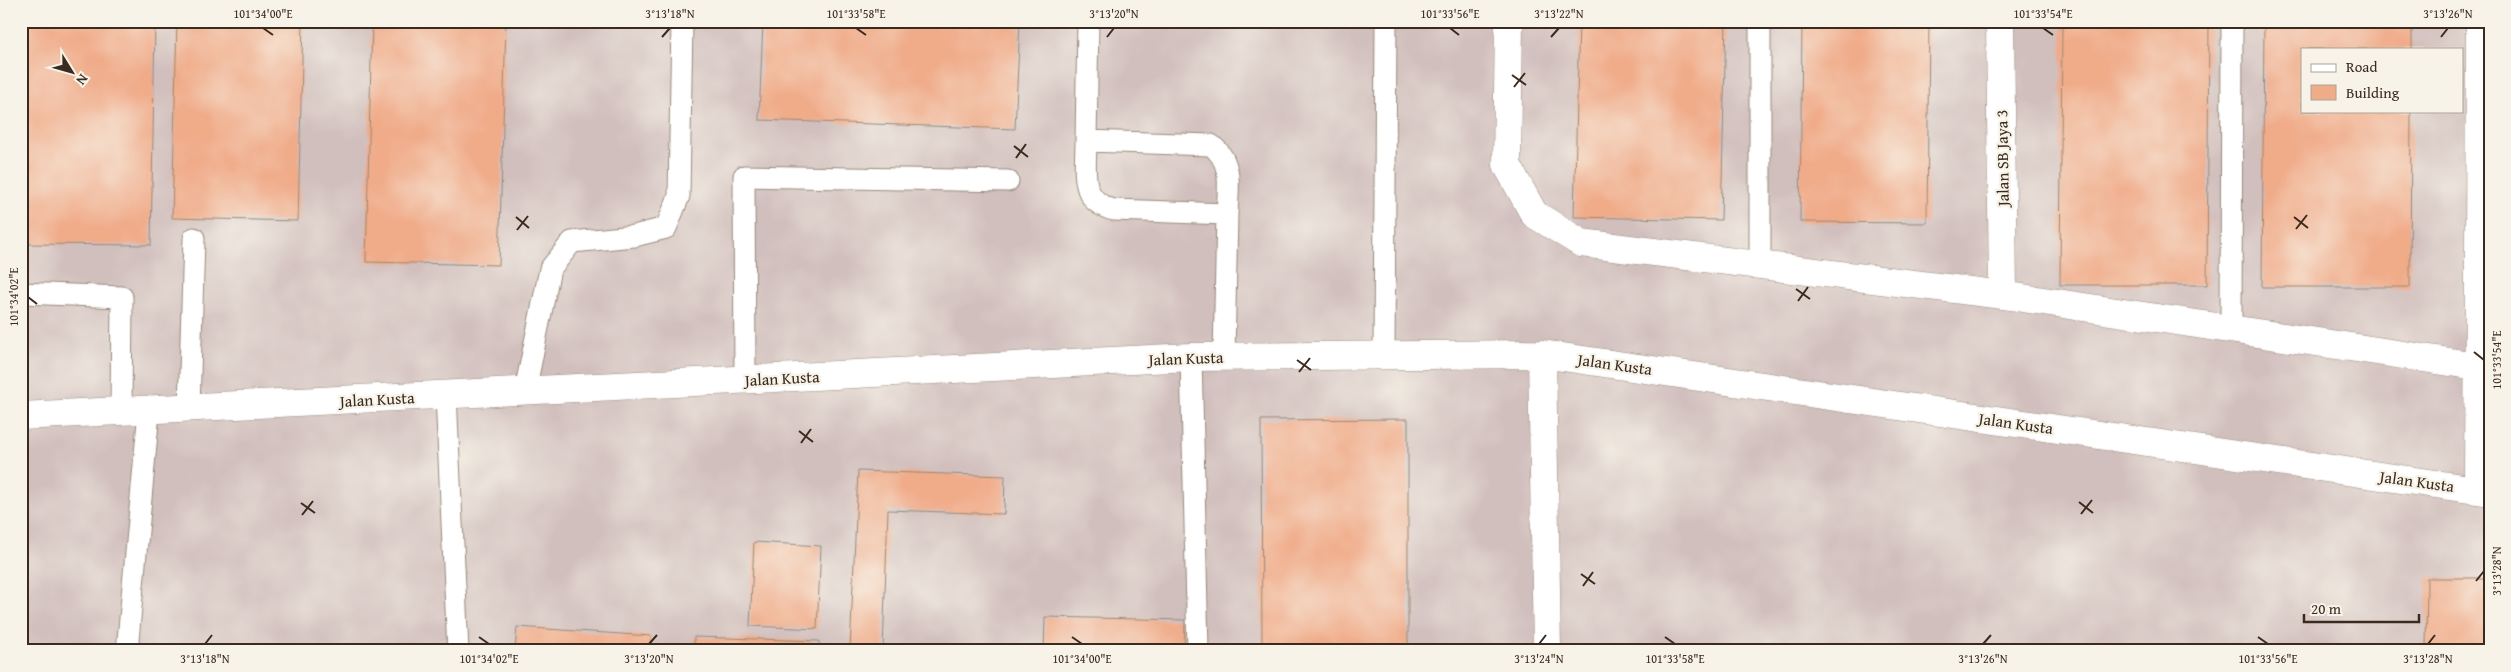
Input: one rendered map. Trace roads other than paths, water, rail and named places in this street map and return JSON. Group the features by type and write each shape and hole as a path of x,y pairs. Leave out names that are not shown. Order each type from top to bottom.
{"street":[{"path":"1509,21 1507,165 1534,214 1582,243 2004,295 2484,367"},
{"name":"Jalan SB Jaya 3","path":"2000,21 2004,295"},
{"path":"2480,21 2484,491"},
{"name":"Jalan Kusta","path":"21,416 1192,357 1542,354 2484,491"},
{"path":"1542,354 1547,651"}],"lane":[{"path":"525,391 550,270 572,242 634,236 666,228 679,196 682,21"},
{"path":"1088,21 1086,141 1088,192 1094,201 1103,207 1114,210 1227,214"},
{"path":"1384,355 1386,21"},
{"path":"1760,21 1760,265"},
{"path":"2231,329 2232,21"},
{"path":"1086,141 1211,145 1220,152 1227,166 1224,357"},
{"path":"745,380 744,176 1008,181"},
{"path":"188,408 194,238"},
{"path":"21,293 122,297 121,410"},
{"path":"1192,357 1198,651"},
{"path":"446,395 458,651"},
{"path":"127,651 149,411"}]}
